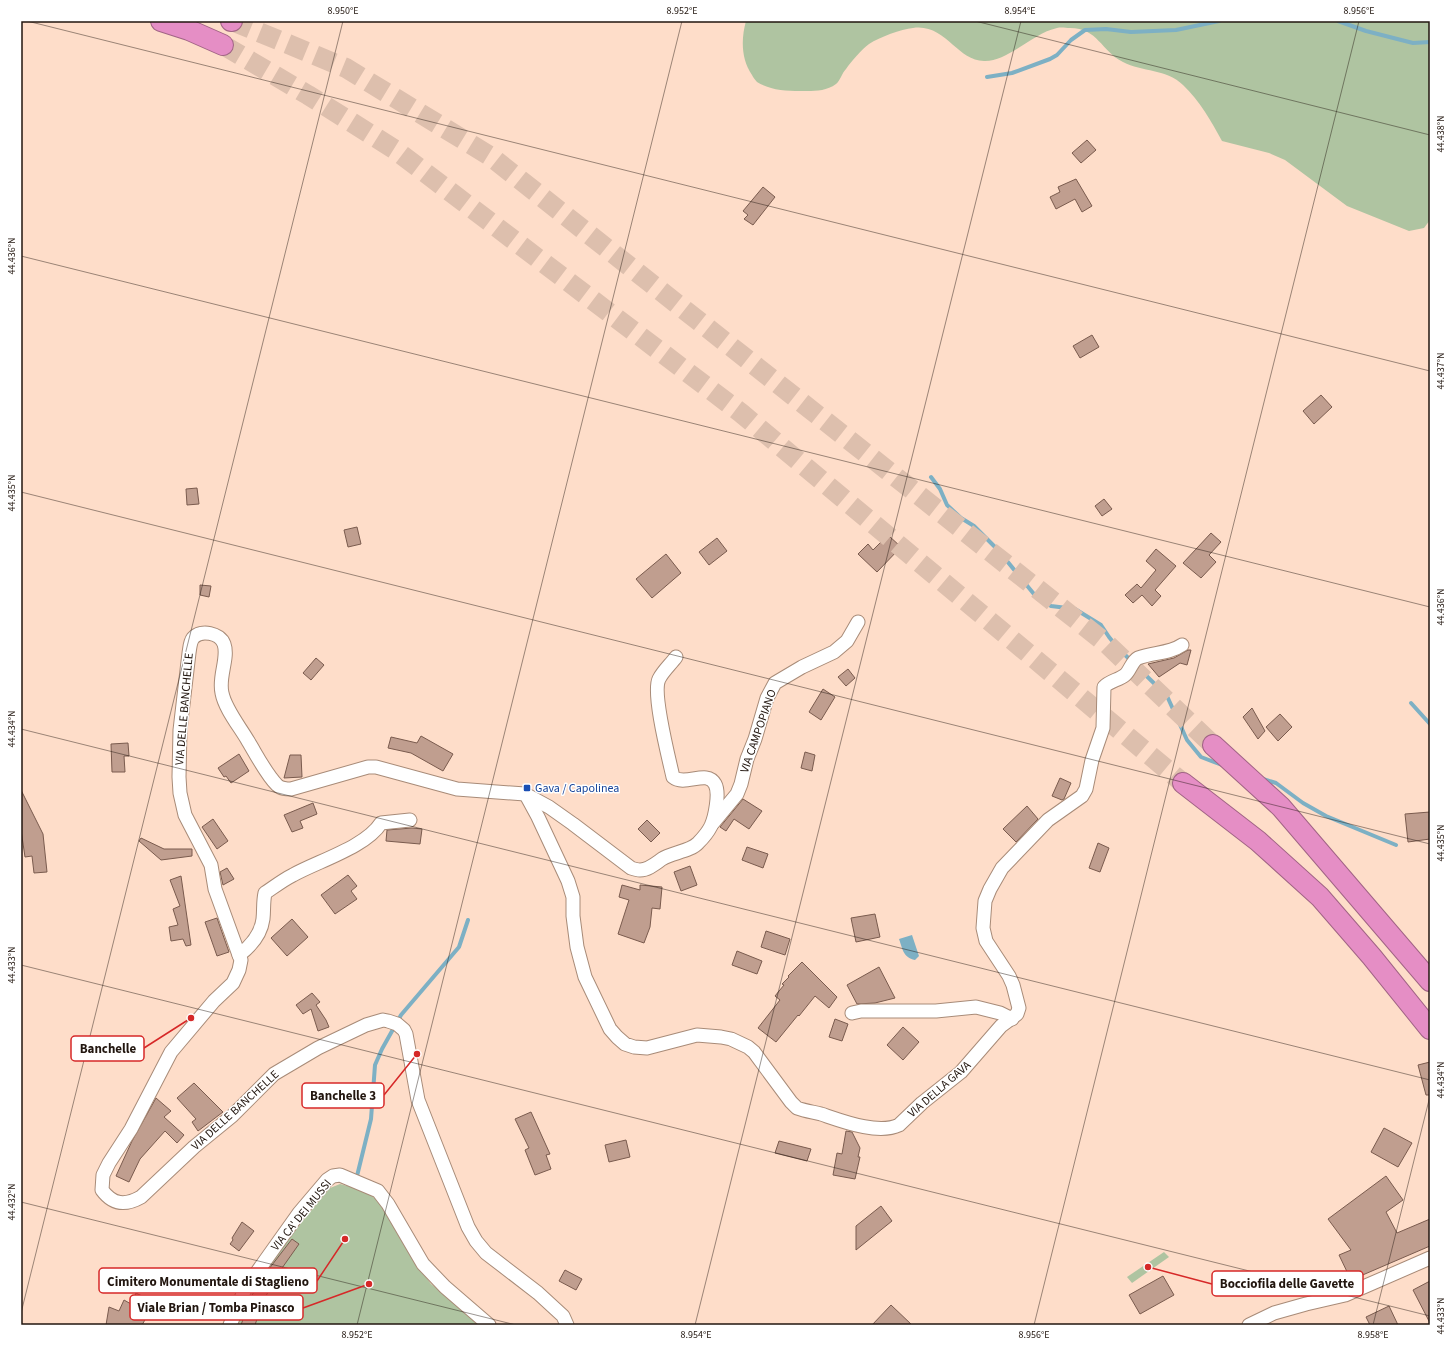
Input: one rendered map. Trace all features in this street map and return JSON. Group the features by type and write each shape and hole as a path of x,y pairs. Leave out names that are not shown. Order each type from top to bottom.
{"highway":[{"path":"161,21 189,30 223,45"},
{"path":"1213,744 1281,807 1430,981"},
{"path":"1183,783 1258,841 1320,897 1372,957 1430,1028"}],"street":[{"name":"VIA CAMPOPIANO","path":"662,859 697,845 710,826 737,794 741,784 746,759 755,739 767,698 775,684 802,667 834,652 847,641 858,622"},
{"name":"VIA DELLE BANCHELLE","path":"567,1325 563,1316 538,1293 486,1253 476,1241 468,1227 418,1100 406,1034 397,1024 388,1021 383,1020 366,1025 318,1048 274,1074 232,1116 194,1146 141,1197 133,1202 117,1202 106,1195 102,1190 102,1183 108,1163 131,1129 171,1052 214,1001 233,983 238,975 240,965 240,955 215,889 212,865 185,815 180,793 178,777 180,730 190,642 194,637 208,633 215,634 224,642 226,649 221,682 222,693 230,713 261,763 280,788 291,789 368,767 376,767 457,789 525,794 549,807 631,868 640,870 648,868 655,865 662,859"},
{"path":"852,1013 861,1011 936,1012 976,1007 1000,1013 1012,1019 1017,1014 1019,1008 1016,994 1009,976 986,941 983,928 985,901 990,889 1002,868 1048,820 1082,796 1086,789 1092,760 1103,728 1103,690 1106,685 1124,676 1138,658 1159,652 1171,651 1182,645"},
{"name":"VIA CAMPOPIANO","path":"676,657 659,678 657,685 658,704 666,744 673,777 681,781 701,777 707,778 712,780 715,784 717,795 716,805 710,826"},
{"name":"VIA DELLA GAVA","path":"525,794 535,811 568,882 573,897 573,916 585,977 607,1023 617,1037 625,1044 634,1047 647,1048 697,1035 731,1038 748,1047 760,1058 791,1102 797,1108 863,1126 888,1128 899,1125 922,1103 961,1072 1001,1026 1012,1019"},
{"path":"240,955 251,945 259,932 263,919 265,894 292,875 349,849 376,831 381,823 410,820"},
{"name":"VIA CA' DEI MUSSI","path":"230,1325 245,1289 299,1214 327,1180 333,1176 340,1175 378,1191 388,1204 423,1264 445,1287 489,1325"},
{"path":"1249,1325 1274,1313 1345,1295 1430,1258"}],"green space":[{"path":"746,21 1430,21 1430,220 1424,228 1409,231 1347,206 1285,160 1269,153 1222,141 1200,104 1177,80 1162,73 1138,68 1123,62 1109,52 1093,36 1079,29 1057,28 1048,31 1002,57 984,61 966,55 934,31 924,28 903,30 869,44 860,52 837,83 832,87 809,91 794,91 778,90 767,87 757,82 754,78 748,69 743,49 743,35"},
{"path":"340,1184 362,1190 381,1202 414,1261 431,1284 484,1325 236,1325 248,1298 264,1271 330,1188"},
{"path":"1164,1252 1169,1257 1132,1283 1127,1277"}],"water":[{"path":"912,935 919,956 915,960 906,955 899,939"}],"building":[{"path":"1087,140 1096,150 1081,163 1072,153"},
{"path":"1076,179 1092,206 1082,212 1075,199 1056,209 1050,197 1060,192 1058,187"},
{"path":"763,187 775,197 753,225 744,219 748,215 743,211"},
{"path":"1092,335 1099,347 1080,358 1073,346"},
{"path":"1321,395 1332,407 1314,424 1303,411"},
{"path":"197,488 199,504 187,505 186,489"},
{"path":"1104,499 1112,509 1102,516 1095,506"},
{"path":"357,527 361,544 348,547 344,530"},
{"path":"1211,533 1221,542 1209,555 1216,562 1201,578 1183,563"},
{"path":"888,535 901,547 877,572 858,554 868,544 873,550"},
{"path":"717,538 727,551 709,565 699,552"},
{"path":"1156,549 1176,566 1155,590 1161,596 1152,606 1142,595 1133,603 1125,595 1137,584 1141,588 1156,570 1146,561"},
{"path":"666,554 681,573 652,598 636,579"},
{"path":"200,585 211,586 209,597 200,595"},
{"path":"1188,650 1191,650 1187,665 1180,663 1159,677 1148,664 1174,658"},
{"path":"316,658 324,665 311,680 303,673"},
{"path":"848,669 855,678 846,686 838,677"},
{"path":"823,689 835,697 821,720 809,712"},
{"path":"1252,708 1265,731 1258,739 1243,717"},
{"path":"1280,714 1292,727 1278,741 1266,727"},
{"path":"421,736 453,754 443,771 411,753 388,748 391,737 417,743"},
{"path":"128,743 129,756 124,756 125,772 112,772 111,744"},
{"path":"805,752 815,755 812,771 801,768"},
{"path":"239,754 249,771 231,783 226,776 224,777 218,768"},
{"path":"290,755 301,755 302,777 284,778"},
{"path":"1060,778 1071,783 1064,799 1062,800 1052,796"},
{"path":"21,790 43,834 47,872 34,873 32,856 25,857 21,830"},
{"path":"743,799 762,811 749,829 734,819 726,831 720,827"},
{"path":"313,803 317,814 300,821 303,828 292,832 284,815"},
{"path":"1027,806 1038,819 1016,842 1003,829"},
{"path":"1430,812 1430,839 1408,842 1405,814"},
{"path":"213,819 228,841 217,849 202,827"},
{"path":"647,820 660,833 651,842 638,829"},
{"path":"412,828 422,829 420,844 386,841 387,830"},
{"path":"141,838 164,849 192,849 192,856 161,860 139,841"},
{"path":"1098,843 1109,848 1100,872 1089,868"},
{"path":"747,847 768,854 763,868 742,860"},
{"path":"690,866 697,885 681,891 674,872"},
{"path":"227,868 234,879 223,885 220,872"},
{"path":"348,875 357,886 351,891 357,899 335,914 321,895"},
{"path":"181,876 191,945 186,946 183,939 171,941 169,927 178,925 173,909 180,906 170,880"},
{"path":"622,885 640,890 640,885 662,887 660,909 652,908 650,927 644,943 618,934 629,900 619,897"},
{"path":"875,914 880,937 856,942 851,918"},
{"path":"217,918 229,952 217,956 205,922"},
{"path":"292,919 308,937 287,956 271,938"},
{"path":"766,931 790,939 785,955 761,947"},
{"path":"737,951 762,961 757,974 732,965"},
{"path":"802,962 837,997 829,1008 815,996 776,1042 758,1028 780,1000 775,996 784,985 782,984"},
{"path":"879,967 895,998 875,1003 857,1004 847,985"},
{"path":"312,993 320,1002 316,1005 329,1027 318,1031 311,1009 303,1014 296,1005"},
{"path":"835,1019 848,1024 842,1041 829,1037"},
{"path":"903,1027 919,1042 903,1060 887,1045"},
{"path":"1430,1062 1430,1095 1426,1095 1418,1065"},
{"path":"194,1083 223,1112 198,1131 192,1122 196,1119 177,1098"},
{"path":"156,1098 171,1111 164,1117 184,1135 177,1143 165,1131 140,1159 129,1182 116,1176 132,1141"},
{"path":"531,1112 550,1154 546,1155 551,1169 535,1175 525,1150 529,1148 515,1119"},
{"path":"1384,1128 1412,1143 1398,1167 1371,1152"},
{"path":"846,1131 852,1132 860,1148 858,1157 860,1157 855,1179 833,1175 837,1153 842,1154"},
{"path":"626,1140 630,1157 609,1162 605,1145"},
{"path":"779,1141 811,1149 807,1161 775,1153"},
{"path":"1386,1176 1403,1200 1386,1212 1397,1233 1430,1219 1430,1246 1351,1280 1339,1255 1351,1250 1328,1219"},
{"path":"881,1206 892,1221 856,1250 856,1226"},
{"path":"242,1222 254,1231 239,1251 230,1244"},
{"path":"292,1239 299,1244 275,1278 262,1304 255,1325 241,1325 251,1297 262,1278"},
{"path":"565,1270 582,1279 576,1290 559,1281"},
{"path":"1163,1276 1174,1295 1140,1314 1129,1295"},
{"path":"1430,1281 1430,1323 1413,1290"},
{"path":"136,1293 150,1300 143,1314 146,1318 142,1325 106,1325 109,1307 119,1311 124,1300 131,1304"},
{"path":"891,1305 912,1325 872,1325"},
{"path":"1389,1306 1398,1325 1370,1325 1366,1317"}],"waterway":[{"path":"987,77 1012,73 1050,59 1057,55 1071,40 1085,30 1106,29 1131,32 1176,30 1219,21"},
{"path":"1338,21 1366,31 1413,43 1430,42"},
{"path":"931,477 940,489 947,505 961,518 974,526 998,550 1038,599 1051,606 1075,609 1101,625 1118,648 1167,696 1187,740 1201,757 1222,765"},
{"path":"1411,703 1430,724"},
{"path":"1263,779 1276,783 1303,803 1326,816 1396,845"},
{"path":"357,1176 371,1119 375,1065 401,1015 459,947 468,920"}],"tunnel":[{"path":"232,21 346,68 490,156 1107,644 1213,745"},
{"path":"223,45 308,95 394,149 741,413 1183,783"}],"place":[{"name":"Gava / Capolinea","path":"527,788"},
{"name":"Banchelle","path":"191,1018"},
{"name":"Banchelle 3","path":"417,1054"},
{"name":"Cimitero Monumentale di Staglieno","path":"345,1239"},
{"name":"Bocciofila delle Gavette","path":"1148,1267"},
{"name":"Viale Brian / Tomba Pinasco","path":"369,1284"}]}
